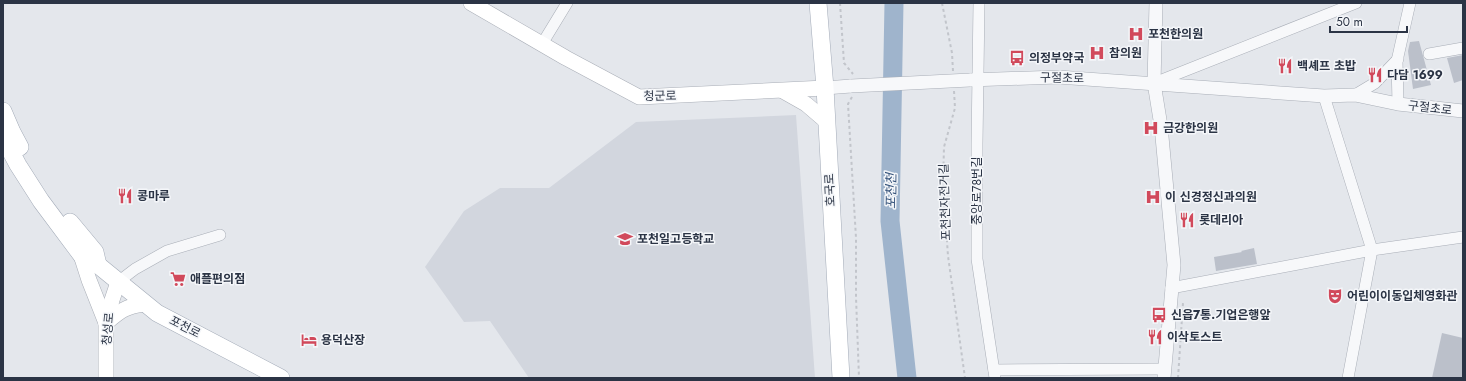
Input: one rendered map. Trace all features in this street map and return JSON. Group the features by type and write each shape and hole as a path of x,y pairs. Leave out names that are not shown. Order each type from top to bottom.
{"main road":[{"name":"청군로","path":"471,3 639,97 844,86"},
{"name":"호국로","path":"818,3 844,86 827,122 841,378"},
{"name":"호국로","path":"829,3 844,86 851,378"},
{"path":"782,90 806,104 827,122"},
{"name":"포천로","path":"3,111 12,132 31,165 62,212 95,252 98,265"},
{"name":"포천로","path":"3,137 18,165 41,201 85,260 98,265 157,313 280,378"},
{"path":"82,255 89,280 106,323 125,308 145,304"},
{"name":"청성로","path":"106,378 106,323 118,282"}],"street":[{"path":"542,44 567,3"},
{"name":"중앙로78번길","path":"979,3 974,80 978,259 995,374"},
{"path":"995,374 1164,374 1174,265 1161,126 1154,83 1156,3"},
{"path":"1154,83 1330,7 1356,3"},
{"path":"1398,104 1398,59 1410,3"},
{"path":"1429,54 1463,48"},
{"path":"1355,95 1375,83 1398,59"},
{"name":"구절초로","path":"844,86 1058,77 1324,96 1355,95 1398,104 1463,111"},
{"path":"1324,96 1372,250 1348,378"},
{"path":"118,282 135,269 167,252 220,236"},
{"path":"1171,288 1372,250 1463,237"}],"path":[{"path":"840,3 844,86 848,104 856,238 858,378"},
{"path":"942,3 952,52 953,74"},
{"name":"포천천자전거길","path":"954,88 955,108 944,146 942,183 948,256 965,378"},
{"path":"1178,378 1183,303"}],"shaded area":[{"name":"포천일고등학교","path":"796,115 815,378 529,378 490,321 464,322 425,267 464,211 500,188 549,188 636,122"}],"building":[{"path":"1419,41 1431,85 1413,89 1408,51 1410,42"},
{"path":"1463,55 1463,80 1454,83 1447,58"},
{"path":"1254,248 1257,264 1216,271 1214,257 1242,252 1241,251"},
{"path":"1442,333 1463,338 1463,378 1432,378"}],"waterway":[{"name":"포천천","path":"894,3 890,221 907,378"}],"place":[{"name":"포천한의원","path":"1136,34"},
{"name":"참의원","path":"1097,53"},
{"name":"의정부약국","path":"1017,58"},
{"name":"백셰프 초밥","path":"1285,66"},
{"name":"다담 1699","path":"1375,75"},
{"name":"금강한의원","path":"1151,128"},
{"name":"콩마루","path":"125,196"},
{"name":"이 신경정신과의원","path":"1153,197"},
{"name":"롯데리아","path":"1187,220"},
{"name":"포천일고등학교","path":"625,239"},
{"name":"애플편의점","path":"178,279"},
{"name":"어린이이동입체영화관","path":"1335,296"},
{"name":"신읍7통.기업은행앞","path":"1159,315"},
{"name":"이삭토스트","path":"1155,337"},
{"name":"용덕산장","path":"309,340"}]}
